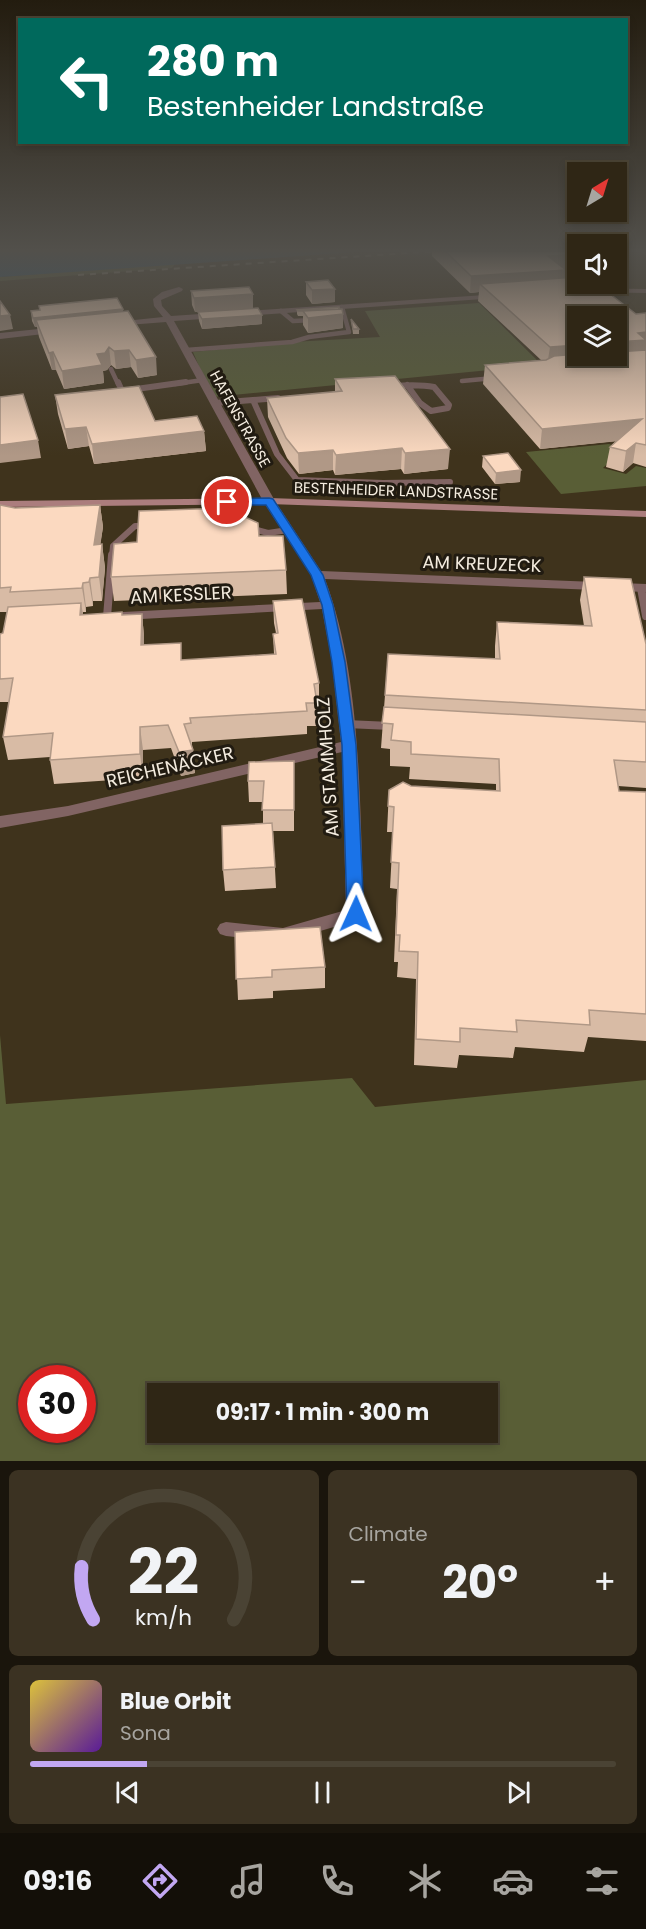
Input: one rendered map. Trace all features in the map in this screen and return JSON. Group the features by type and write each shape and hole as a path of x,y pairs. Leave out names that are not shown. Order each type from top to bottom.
{"main road":[{"name":"BESTENHEIDER LANDSTRASSE","path":"0,504 269,501 646,514"}],"street":[{"path":"101,326 167,319"},
{"name":"HAFENSTRASSE","path":"169,319 269,501"},
{"path":"0,336 68,329"},
{"name":"AM STAMMHOLZ","path":"226,929 283,935 356,914 349,745 339,662 328,605 317,575 269,501"},
{"name":"AM KREUZECK","path":"317,575 644,588"},
{"name":"AM KESSLER","path":"101,617 328,605"},
{"name":"REICHENÄCKER","path":"0,822 68,812 349,745"}],"lane":[{"path":"292,319 294,321 322,319"},
{"path":"186,350 292,342 309,337 349,332 345,319"},
{"path":"111,369 122,391 203,380"},
{"path":"462,381 497,378"},
{"path":"388,387 407,386 434,387 449,405 448,408 437,412 428,410 407,386"},
{"path":"215,403 282,397"},
{"path":"253,400 280,458 289,474 297,480 383,483 450,482"},
{"path":"242,525 268,533 288,530"},
{"path":"101,617 113,546 135,526 159,526"},
{"path":"644,588 646,616"},
{"path":"346,724 404,727"}],"green space":[{"path":"370,319 495,319 542,365 212,397 193,352 292,342 380,337"},
{"path":"609,444 623,449 603,468 626,474 636,466 646,468 646,486 561,494 526,452"},
{"path":"0,1035 6,1104 352,1078 375,1107 646,1080 646,1461 0,1461"}],"building":[{"path":"133,319 156,357 136,360 129,350 114,351 109,347 105,353 97,354 102,365 62,371 53,352 49,353 36,320"},
{"path":"351,319 359,329 353,329"},
{"path":"519,319 567,319 567,346 550,347"},
{"path":"627,319 646,319 646,332 638,333 646,340 627,341"},
{"path":"646,350 646,445 636,443 626,451 610,447 642,419 542,429 485,365 546,360 554,356 567,355 567,366 627,366 627,351"},
{"path":"395,376 450,449 405,453 402,448 336,455 333,450 298,453 286,438 267,398 342,391 335,379"},
{"path":"139,386 155,421 197,416 204,431 92,444 86,427 65,429 55,395"},
{"path":"23,394 38,440 0,445 0,397"},
{"path":"508,453 521,470 496,473 483,456"},
{"path":"0,505 15,508 100,505 94,545 102,544 99,577 90,578 89,582 83,583 82,588 10,592 11,587 0,588"},
{"path":"225,508 225,517 243,516 258,523 259,536 283,536 286,570 111,577 114,544 137,542 139,511"},
{"path":"584,577 631,579 646,644 646,710 385,695 388,654 500,659 497,622 592,626"},
{"path":"302,599 319,683 314,684 317,703 306,703 307,711 190,718 191,723 184,724 193,750 179,752 168,725 140,727 140,754 50,760 53,733 3,737 13,678 0,679 0,634 3,633 8,607 81,603 80,615 122,612 122,615 142,614 141,645 181,643 181,660 276,654 273,634 278,633 273,601"},
{"path":"384,707 646,722 646,762 614,760 619,791 646,792 646,1014 589,1010 590,1025 516,1020 517,1032 460,1028 460,1042 416,1039 418,952 399,951 400,935 396,935 399,863 391,862 394,807 388,806 389,790 403,782 411,786 500,791 499,759 411,754 411,742 391,740 393,724 382,723"},
{"path":"294,761 294,810 262,810 264,781 248,781 249,762"},
{"path":"272,823 275,867 223,870 222,826"},
{"path":"320,927 325,967 272,970 272,977 236,979 235,932"}],"route":[{"path":"227,502 269,501 317,575 328,605 339,662 349,745 356,914"}]}
